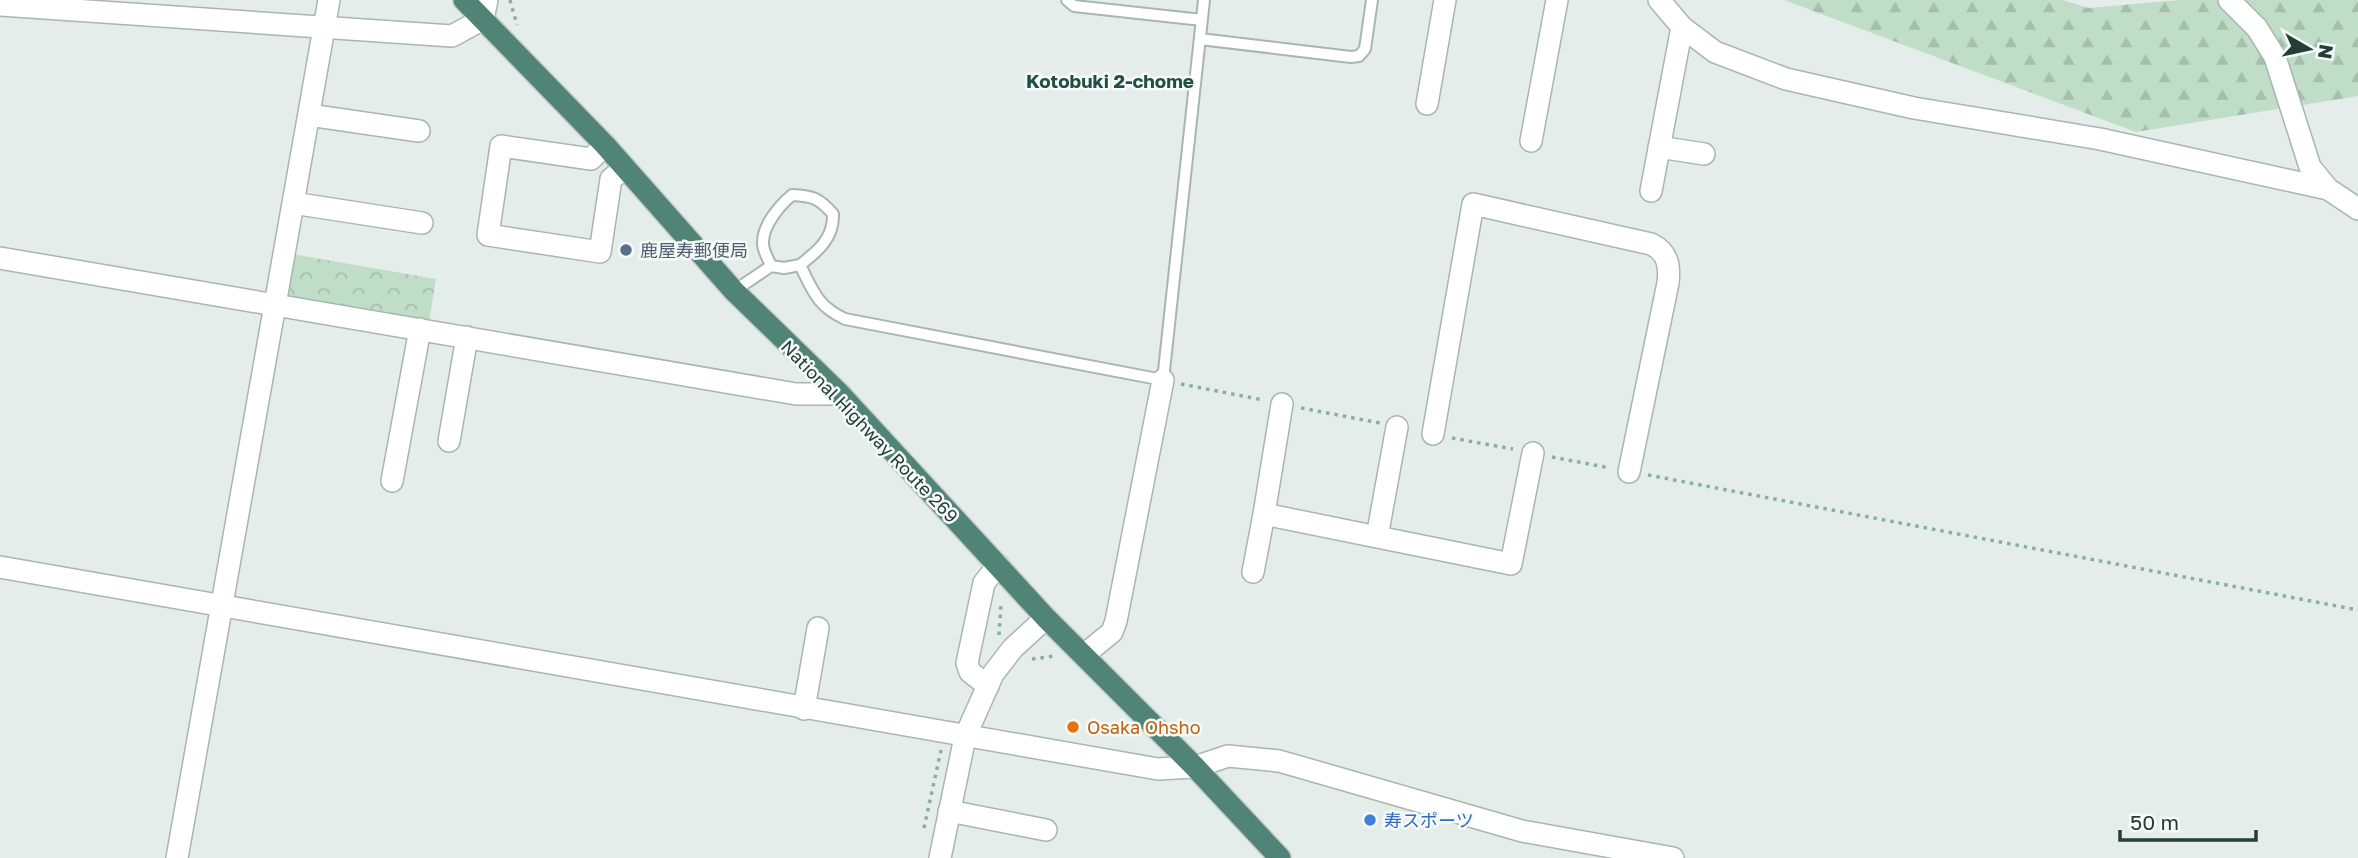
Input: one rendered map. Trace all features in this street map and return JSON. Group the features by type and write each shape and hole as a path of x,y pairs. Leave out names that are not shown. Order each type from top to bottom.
{"highway":[{"name":"National Highway Route 269","path":"464,0 485,10 734,291 840,394 998,565 1046,618 1075,658 1195,767 1280,858"}],"street":[{"path":"177,858 329,0"},
{"path":"1427,104 1445,0"},
{"path":"1531,141 1557,0"},
{"path":"1659,0 1682,27 1715,52 1786,79 1914,108 2100,139 2328,189"},
{"path":"2232,1 2257,28 2275,57 2311,167 2328,189 2358,209"},
{"path":"10,4 70,5 452,36 485,10"},
{"path":"1651,191 1682,27"},
{"path":"309,115 419,131"},
{"path":"605,145 590,159 501,146 488,235 600,252 611,179 625,167"},
{"path":"1660,147 1704,154"},
{"path":"293,203 422,223"},
{"path":"1433,434 1472,204 1651,244 1663,252 1667,259 1668,283 1629,472"},
{"path":"0,258 796,394 840,394"},
{"path":"392,481 420,329"},
{"path":"449,441 467,337"},
{"path":"1075,658 1112,632 1116,621 1164,380"},
{"path":"1253,572 1282,404"},
{"path":"1377,537 1397,427"},
{"path":"1264,514 1511,564 1533,453"},
{"path":"988,686 970,672 967,663 984,583 998,565"},
{"path":"0,567 1158,769 1195,767 1228,755 1279,761 1522,831 1673,858"},
{"path":"940,858 965,737 993,674 1013,648 1046,618"},
{"path":"804,709 818,628"},
{"path":"949,811 1046,830"}],"lane":[{"path":"1067,0 1073,6 1202,20"},
{"path":"800,265 816,298 828,311 845,319 1164,380 1204,0"},
{"path":"1200,39 1359,57 1365,49 1372,0"},
{"path":"734,291 771,266 784,268 800,265 821,248 833,226 833,214 822,201 809,196 792,195 782,204 768,225 763,244 771,266"}],"path":[{"path":"1164,380 1397,427"},
{"path":"1433,434 2358,610"},
{"path":"1029,660 1039,656 1075,658"},
{"path":"924,832 942,742"}],"green space":[{"path":"1784,0 2063,0 2088,8 2180,0 2358,0 2358,96 2136,132"},
{"path":"292,254 436,279 429,322 283,298"}],"place":[{"name":"鹿屋寿郵便局","path":"626,250"},
{"name":"Osaka Ohsho","path":"1073,727"},
{"name":"寿スポーツ","path":"1370,820"}],"district":[{"name":"Kotobuki 2-chome","path":"1110,80"}]}
